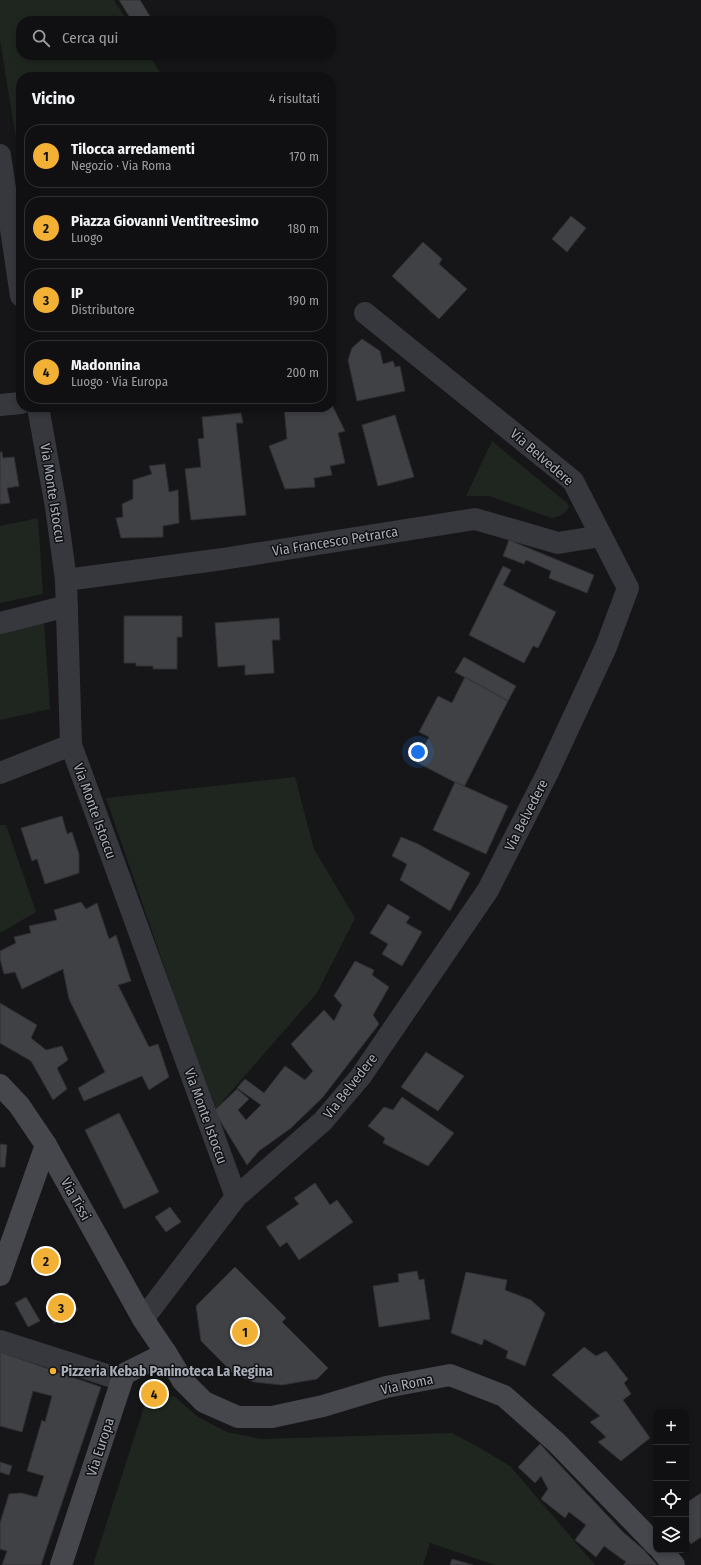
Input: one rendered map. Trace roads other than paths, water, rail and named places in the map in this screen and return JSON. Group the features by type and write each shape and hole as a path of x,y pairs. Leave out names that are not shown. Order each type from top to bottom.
{"main road":[{"name":"Via Tissi","path":"0,1085 19,1105 46,1145 143,1319"},
{"path":"0,1275 46,1145"},
{"name":"Via Roma","path":"143,1319 183,1381 204,1402 238,1417 272,1417 323,1406 386,1387 450,1375 504,1396 557,1443 653,1542"},
{"path":"122,1380 124,1374 166,1353"},
{"name":"Via Europa","path":"61,1565 122,1380"},
{"path":"664,1553 674,1565"}],"street":[{"path":"0,156 16,263"},
{"name":"Via Belvedere","path":"143,1319 236,1197 323,1121 361,1076 488,890 548,772 606,647 628,588 573,481 364,313"},
{"path":"0,405 16,403"},
{"name":"Via Monte Istoccu","path":"39,412 56,506 66,580 71,745 236,1197"},
{"name":"Via Francesco Petrarca","path":"66,580 222,559 475,519 558,543 601,536"},
{"path":"0,623 67,606"},
{"path":"0,773 71,745"},
{"path":"0,1341 122,1380"}],"place":[{"name":"Piazza Giovanni Ventitreesimo","path":"46,1261"},
{"name":"IP","path":"61,1308"},
{"name":"Tilocca arredamenti","path":"245,1332"},
{"name":"Pizzeria Kebab Paninoteca La Regina","path":"53,1371"},
{"name":"Madonnina","path":"154,1394"}]}
